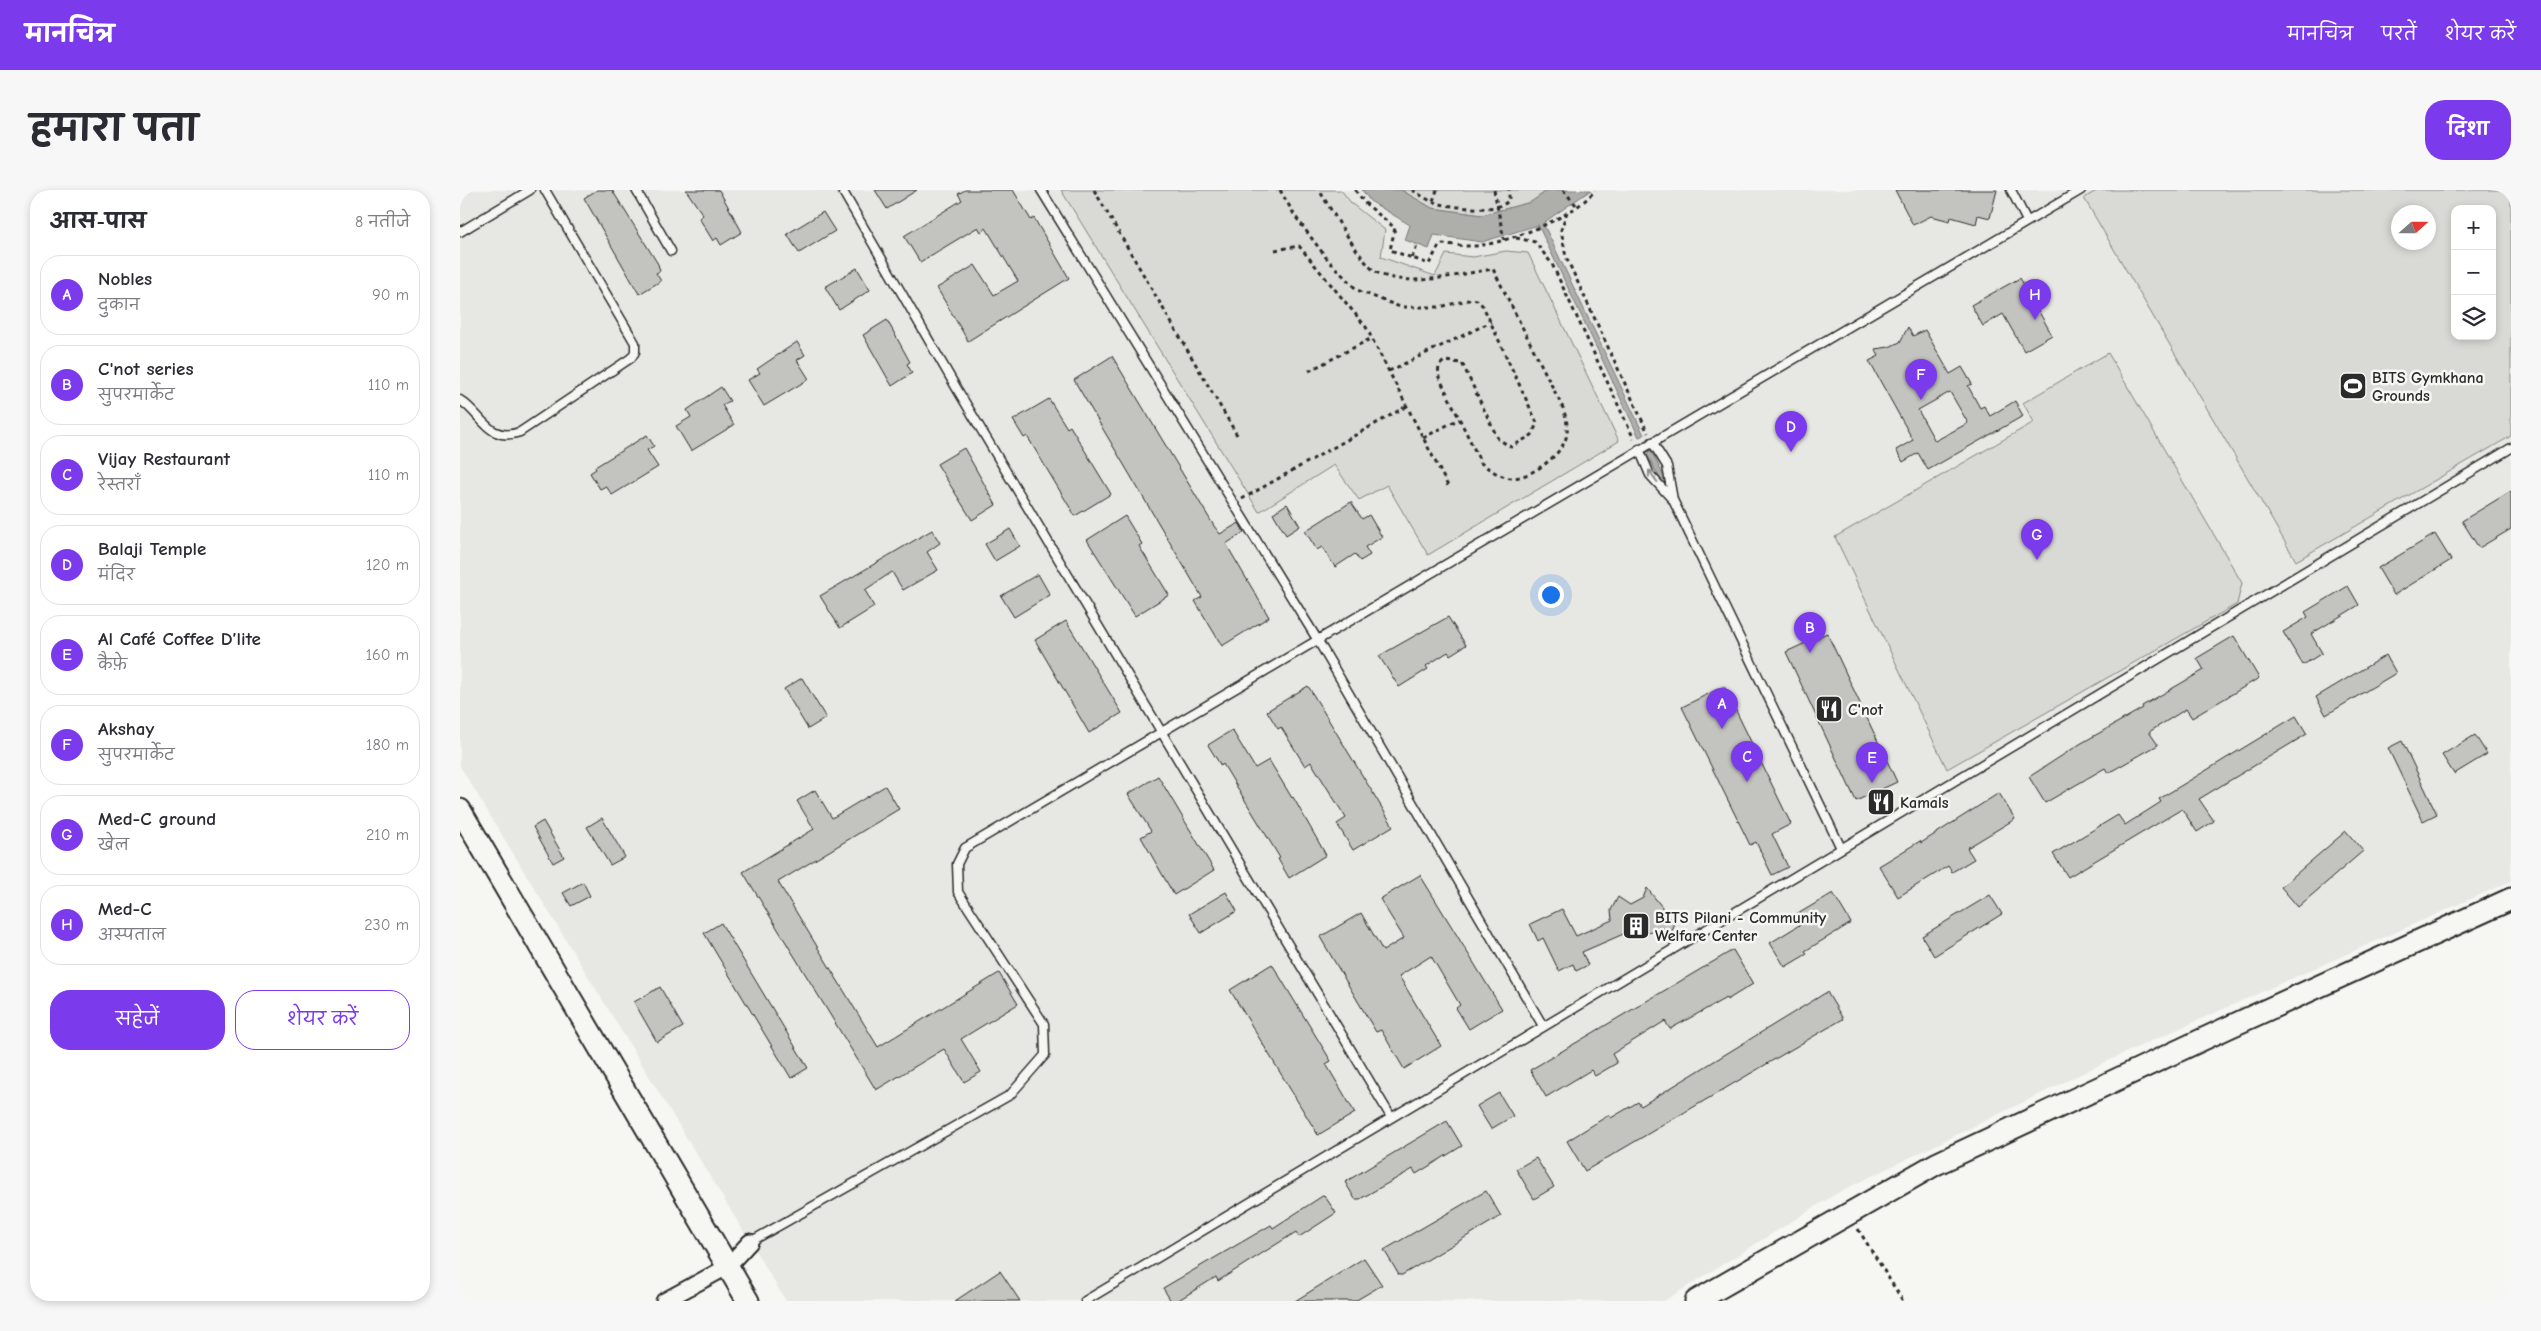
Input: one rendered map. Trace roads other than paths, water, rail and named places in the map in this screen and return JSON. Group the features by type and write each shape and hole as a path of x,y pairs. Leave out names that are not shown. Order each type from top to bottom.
{"street":[{"path":"460,810 748,1301"},
{"path":"1696,1301 1936,1164 2227,1028 2511,899"},
{"path":"664,1301 727,1267 750,1242"}],"lane":[{"path":"460,232 530,190"},
{"path":"460,400 494,432 509,436 520,432 536,422 631,358 635,352 635,343 544,190"},
{"path":"636,190 671,251"},
{"path":"842,190 957,389 1391,1117"},
{"path":"1041,190 1317,640 1543,1026"},
{"path":"2011,190 2027,222"},
{"path":"750,1242 1010,1094 1045,1055 1044,1024 958,892 957,864 966,848 1639,448 2081,190"},
{"path":"1652,442 1667,466 1673,500 1841,848"},
{"path":"1639,448 1650,475 1673,500"},
{"path":"1084,1301 2511,448"}],"place":[{"name":"Med-C","path":"2035,320"},
{"name":"BITS Gymkhana Grounds","path":"2353,386"},
{"name":"Akshay","path":"1921,400"},
{"name":"Balaji Temple","path":"1791,452"},
{"name":"Med-C ground","path":"2037,560"},
{"name":"C'not series","path":"1810,653"},
{"name":"C'not","path":"1829,709"},
{"name":"Nobles","path":"1722,729"},
{"name":"Vijay Restaurant","path":"1747,782"},
{"name":"Al Café Coffee D’lite","path":"1872,783"},
{"name":"Kamals","path":"1881,802"},
{"name":"BITS Pilani - Community Welfare Center","path":"1636,926"}]}
